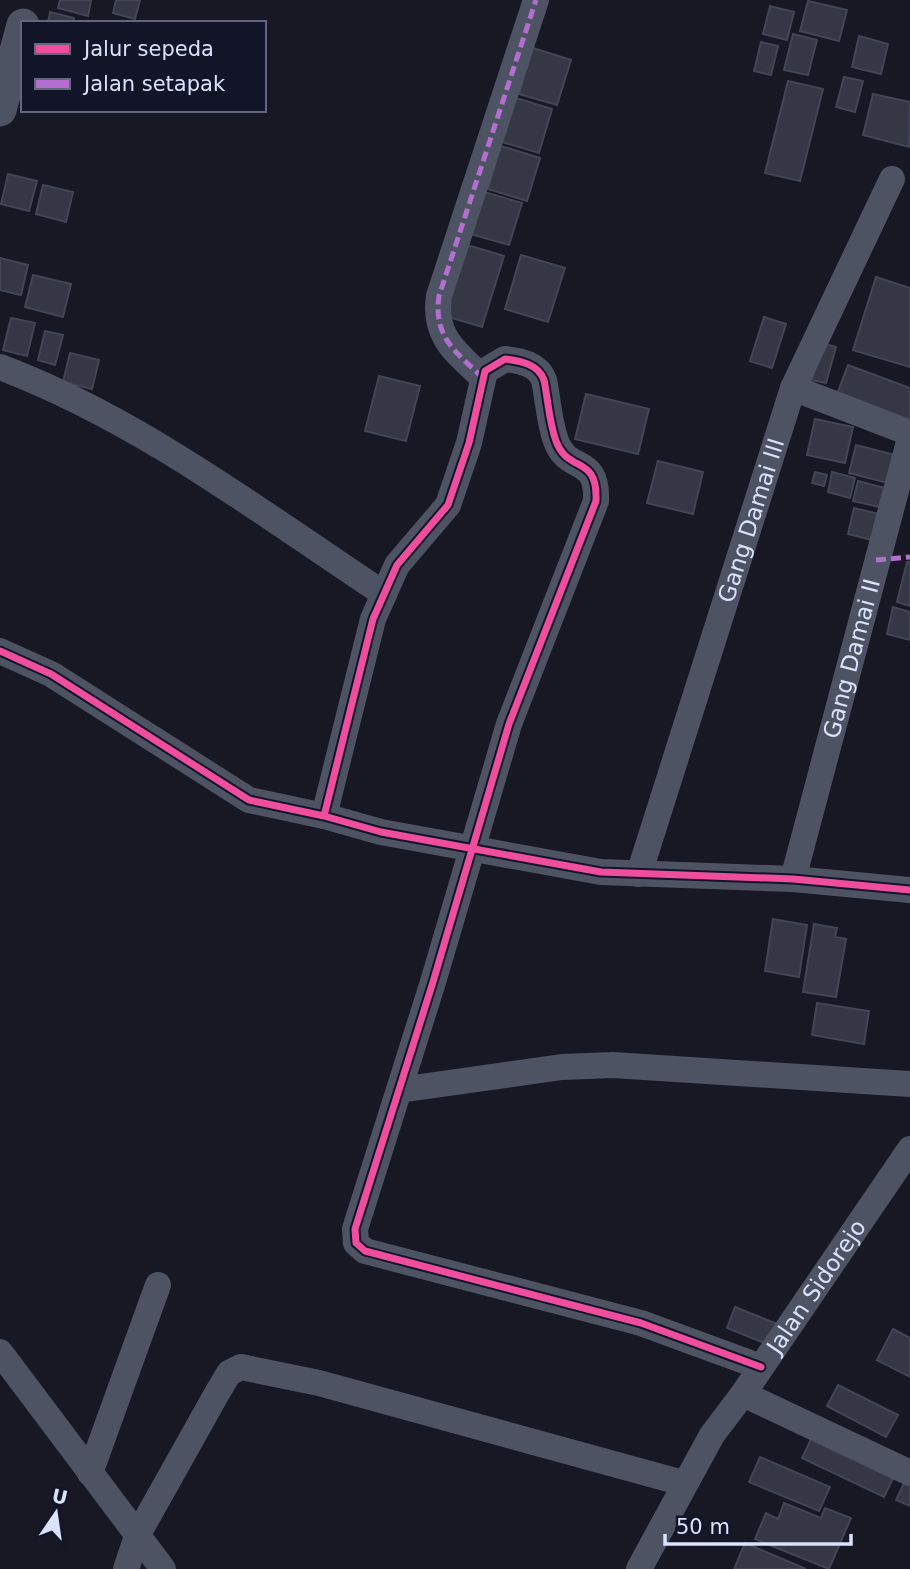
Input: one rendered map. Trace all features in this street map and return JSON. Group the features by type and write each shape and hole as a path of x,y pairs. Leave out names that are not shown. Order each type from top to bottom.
{"street":[{"path":"24,21 29,0"},
{"path":"483,378 444,337 436,316 439,296 536,0"},
{"path":"0,110 21,31"},
{"name":"Gang Damai III","path":"639,874 793,388 892,179"},
{"path":"324,816 373,619 397,565 448,505 469,443 483,378 492,364 505,359 529,364 541,371 556,441 569,459 591,471 597,484 596,500 509,724 474,847 355,1229 356,1243 365,1251 641,1322 761,1367"},
{"path":"0,367 44,384 130,426 384,594"},
{"path":"793,388 910,436"},
{"name":"Gang Damai II","path":"793,879 910,436"},
{"path":"0,651 51,674 249,800 382,832 601,872 793,879 910,890"},
{"path":"399,1090 562,1067 613,1065 910,1084"},
{"name":"Jalan Sidorejo","path":"639,1569 683,1483 712,1434 743,1394 910,1149"},
{"path":"90,1473 158,1285"},
{"path":"0,1352 163,1569"},
{"path":"126,1569 137,1536 229,1373 241,1367 319,1383 683,1483"},
{"path":"743,1394 910,1473"}],"building":[{"path":"60,0 91,0 88,16 58,8"},
{"path":"116,0 140,0 135,19 113,13"},
{"path":"808,1 847,10 839,41 800,31"},
{"path":"770,6 794,12 787,40 763,34"},
{"path":"50,12 74,18 73,21 48,21"},
{"path":"793,34 817,40 808,75 784,70"},
{"path":"859,36 888,44 881,74 852,67"},
{"path":"761,42 778,46 771,75 754,71"},
{"path":"533,48 571,60 557,105 519,94"},
{"path":"844,77 863,81 855,112 836,107"},
{"path":"788,81 823,89 800,181 765,173"},
{"path":"873,94 910,102 909,147 863,135"},
{"path":"516,98 552,109 539,153 502,142"},
{"path":"501,146 540,158 527,201 488,189"},
{"path":"8,174 37,181 29,211 1,204"},
{"path":"43,185 73,192 66,222 36,214"},
{"path":"484,192 522,203 509,245 471,234"},
{"path":"464,244 504,256 482,327 442,315"},
{"path":"521,255 565,268 548,322 505,309"},
{"path":"0,258 28,265 21,295 0,290"},
{"path":"33,275 71,284 63,317 25,307"},
{"path":"876,277 910,288 910,367 853,350"},
{"path":"764,317 786,324 772,368 750,361"},
{"path":"11,318 35,323 27,356 3,350"},
{"path":"45,331 63,335 55,365 38,360"},
{"path":"821,343 836,347 826,383 812,380"},
{"path":"70,353 99,360 92,389 63,382"},
{"path":"848,365 910,388 910,424 836,397"},
{"path":"379,376 420,386 406,441 365,431"},
{"path":"586,394 649,409 638,454 575,439"},
{"path":"815,419 853,427 845,463 807,455"},
{"path":"856,445 895,455 888,483 849,473"},
{"path":"658,461 703,472 693,514 647,503"},
{"path":"815,472 827,475 824,486 812,483"},
{"path":"832,472 855,478 850,498 828,492"},
{"path":"858,481 889,489 884,508 853,501"},
{"path":"854,508 879,514 872,540 848,534"},
{"path":"907,562 910,562 910,606 897,602"},
{"path":"893,607 910,612 910,640 887,634"},
{"path":"773,919 807,925 799,977 765,971"},
{"path":"814,924 837,928 835,937 846,939 836,997 803,992"},
{"path":"817,1003 869,1011 864,1044 812,1035"},
{"path":"735,1307 780,1325 772,1346 727,1328"},
{"path":"893,1329 910,1338 910,1377 877,1360"},
{"path":"838,1385 898,1415 886,1437 827,1406"},
{"path":"814,1433 896,1472 884,1497 802,1458"},
{"path":"760,1457 830,1487 819,1511 749,1482"},
{"path":"908,1475 910,1476 910,1506 896,1500"},
{"path":"784,1503 821,1518 825,1508 851,1518 829,1569 755,1539 766,1513 778,1519"},
{"path":"745,1543 806,1569 734,1569"}],"marked path":[{"path":"483,378 456,351 443,333 438,310 439,296 536,0"},
{"path":"876,560 910,557"}],"cycle path":[{"path":"324,816 373,619 397,565 448,505 469,443 485,371 505,359 528,364 538,370 544,380 556,441 568,458 592,476 596,501 509,724 433,982 355,1229 356,1243 365,1251 641,1323 761,1367"},
{"path":"0,651 51,674 249,800 324,816 381,832 601,872 793,879 910,890"}]}
